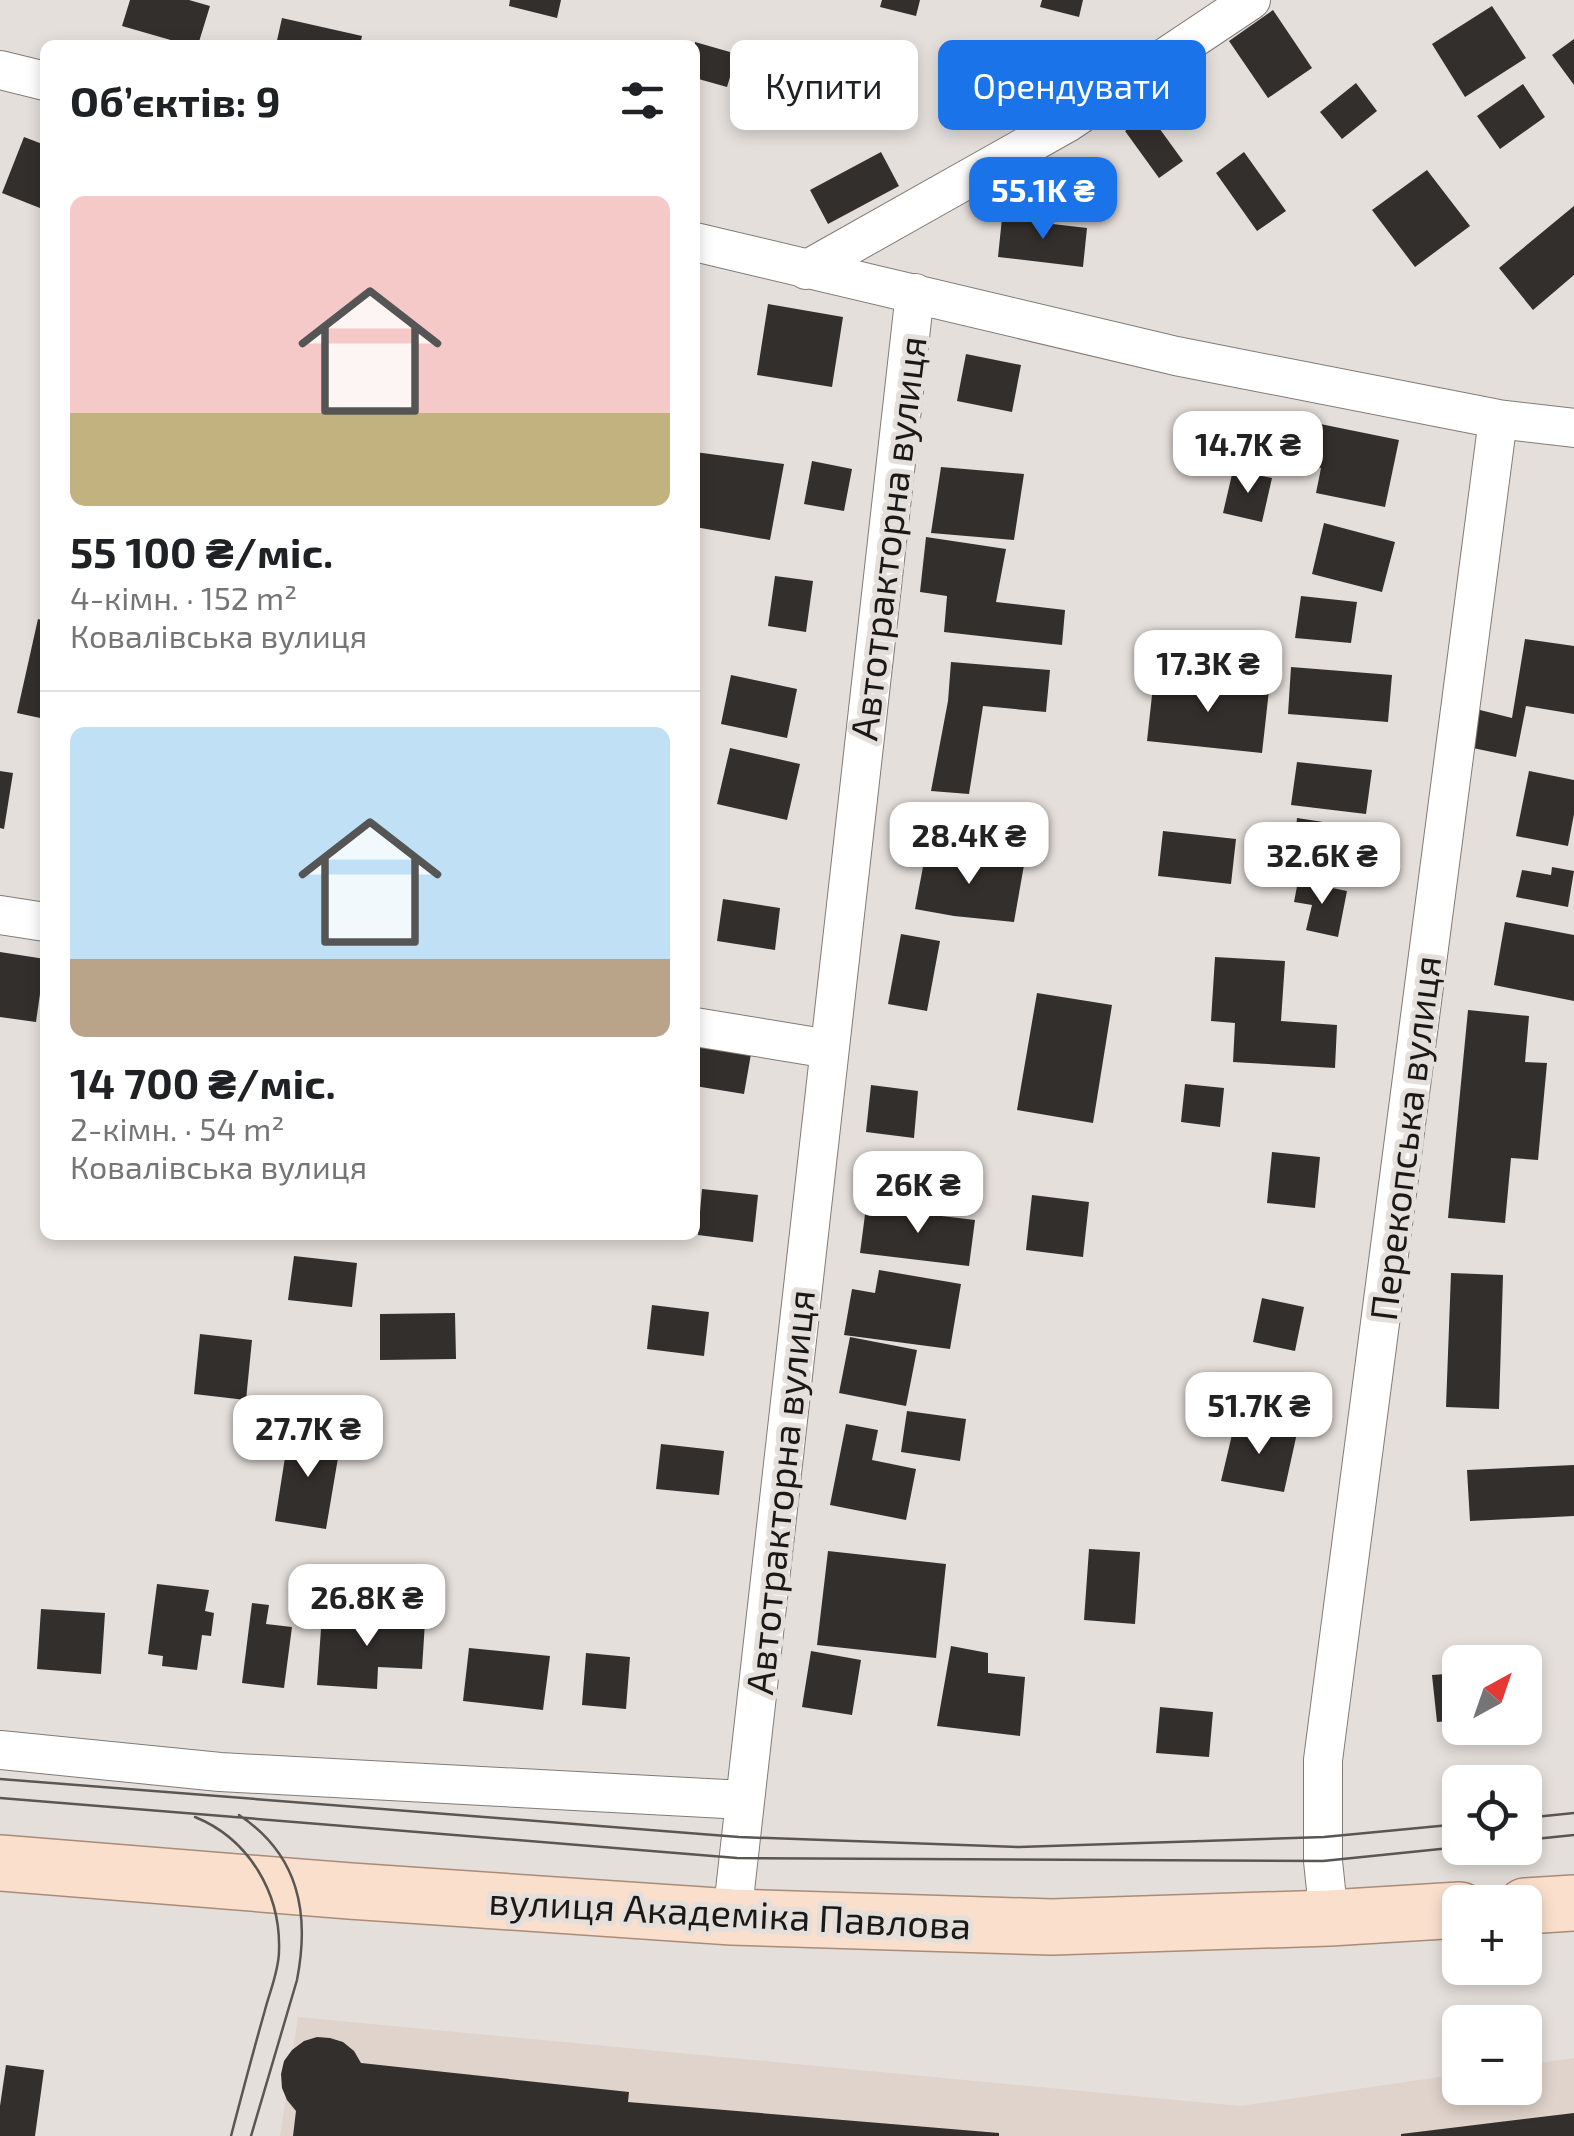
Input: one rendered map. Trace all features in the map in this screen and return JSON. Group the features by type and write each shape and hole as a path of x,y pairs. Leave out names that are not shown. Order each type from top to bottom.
{"main road":[{"name":"вулиця Академіка Павлова","path":"0,1863 732,1917 1052,1927 1442,1911"},
{"path":"1542,1905 1574,1903"}],"street":[{"path":"806,270 1067,123 1250,0"},
{"path":"0,70 40,80"},
{"path":"700,243 1176,356 1498,419 1574,428"},
{"name":"Автотракторна вулиця","path":"732,1917 915,293"},
{"name":"Перекопська вулиця","path":"1329,1918 1323,1861 1323,1760 1498,419"},
{"path":"0,914 40,921"},
{"path":"700,1028 829,1049"},
{"path":"0,1750 220,1772 744,1800"}],"shaded area":[{"path":"298,2017 1240,2106 1442,2077 1442,2105 1542,2105 1542,2063 1574,2058 1574,2136 280,2136"}],"building":[{"path":"130,0 189,0 210,6 200,40 171,40 122,26"},
{"path":"510,0 561,0 557,18 509,6"},
{"path":"882,0 920,0 916,16 880,7"},
{"path":"1042,0 1083,0 1079,17 1040,7"},
{"path":"1492,6 1526,58 1465,97 1432,44"},
{"path":"1273,10 1312,68 1268,98 1229,41"},
{"path":"282,18 362,36 361,40 277,40"},
{"path":"1574,39 1574,85 1552,55"},
{"path":"700,43 730,52 727,87 700,79"},
{"path":"1356,83 1377,111 1342,139 1320,112"},
{"path":"1523,84 1545,117 1500,149 1477,116"},
{"path":"1161,130 1183,161 1159,178 1125,131"},
{"path":"24,137 40,143 40,208 2,193"},
{"path":"881,152 899,186 828,224 810,190"},
{"path":"1244,152 1286,211 1257,231 1216,173"},
{"path":"1427,170 1470,226 1415,267 1372,210"},
{"path":"1574,206 1574,275 1533,310 1499,268"},
{"path":"1002,218 1087,228 1083,267 998,257"},
{"path":"768,304 843,317 832,387 757,375"},
{"path":"966,354 1021,365 1012,412 957,401"},
{"path":"1276,415 1399,440 1385,507 1316,493 1321,468 1267,457"},
{"path":"700,453 784,464 770,540 700,528"},
{"path":"812,461 852,469 844,511 804,504"},
{"path":"941,467 1024,474 1014,540 931,533"},
{"path":"1233,470 1272,478 1262,522 1223,513"},
{"path":"1324,523 1395,542 1382,592 1312,574"},
{"path":"926,537 1006,549 996,602 1065,610 1062,645 944,632 947,596 920,592"},
{"path":"775,576 813,581 806,632 768,626"},
{"path":"1301,596 1357,602 1351,643 1295,638"},
{"path":"38,619 40,718 17,713"},
{"path":"1525,639 1574,646 1574,714 1526,706 1516,757 1468,747 1476,709 1512,718"},
{"path":"951,662 1050,670 1046,712 983,706 969,794 931,791 948,701"},
{"path":"1291,667 1392,675 1388,722 1288,714"},
{"path":"731,675 797,689 787,738 721,724"},
{"path":"1154,677 1269,690 1262,753 1147,741"},
{"path":"730,748 800,764 787,820 717,804"},
{"path":"1297,762 1372,770 1366,814 1291,805"},
{"path":"0,771 13,773 4,829 0,828"},
{"path":"1529,771 1574,780 1574,814 1568,846 1516,836"},
{"path":"1297,818 1369,829 1364,879 1292,867"},
{"path":"1163,831 1236,839 1231,884 1158,876"},
{"path":"926,851 1024,865 1014,922 915,909"},
{"path":"1552,867 1574,871 1568,907 1516,897 1522,870 1551,875"},
{"path":"1298,881 1347,891 1338,937 1306,930 1312,905 1294,902"},
{"path":"723,899 780,908 775,950 717,941"},
{"path":"1505,922 1574,935 1574,1001 1494,985"},
{"path":"901,934 940,941 927,1011 888,1004"},
{"path":"0,952 40,958 36,1022 0,1017"},
{"path":"1215,957 1285,961 1281,1021 1337,1025 1335,1068 1233,1062 1235,1023 1211,1021"},
{"path":"1037,993 1112,1005 1093,1123 1017,1110"},
{"path":"1468,1010 1529,1016 1525,1062 1547,1063 1538,1160 1511,1158 1505,1223 1448,1218"},
{"path":"700,1046 751,1054 744,1094 700,1087"},
{"path":"1185,1084 1224,1088 1220,1127 1181,1122"},
{"path":"871,1085 918,1091 914,1138 866,1132"},
{"path":"1272,1152 1320,1157 1315,1208 1267,1203"},
{"path":"702,1189 758,1195 753,1242 700,1235"},
{"path":"1032,1195 1089,1202 1083,1257 1026,1250"},
{"path":"866,1207 975,1220 969,1266 860,1253"},
{"path":"294,1256 357,1263 352,1307 288,1300"},
{"path":"879,1270 961,1284 950,1349 844,1335 852,1289 875,1293"},
{"path":"1451,1273 1503,1275 1499,1409 1446,1407"},
{"path":"1262,1298 1304,1307 1295,1351 1253,1342"},
{"path":"652,1305 709,1312 704,1356 647,1349"},
{"path":"455,1313 456,1359 380,1360 380,1314"},
{"path":"200,1334 252,1340 246,1400 194,1394"},
{"path":"850,1337 917,1350 906,1406 839,1393"},
{"path":"907,1411 966,1419 960,1461 901,1452"},
{"path":"1235,1422 1297,1433 1284,1492 1221,1481"},
{"path":"846,1424 878,1430 872,1460 916,1469 906,1520 830,1505"},
{"path":"289,1432 341,1440 326,1529 275,1521"},
{"path":"661,1444 724,1451 719,1495 656,1489"},
{"path":"1574,1465 1574,1516 1470,1521 1467,1470"},
{"path":"1089,1549 1140,1552 1135,1624 1084,1620"},
{"path":"828,1551 946,1564 936,1658 817,1645"},
{"path":"157,1584 209,1590 205,1611 214,1613 211,1636 202,1635 197,1670 162,1666 163,1656 148,1654"},
{"path":"252,1603 269,1605 266,1624 292,1627 284,1688 242,1683"},
{"path":"41,1609 105,1613 101,1674 37,1669"},
{"path":"322,1615 425,1622 422,1669 378,1667 377,1689 317,1685"},
{"path":"951,1646 988,1653 988,1673 1025,1677 1020,1736 937,1726"},
{"path":"469,1648 550,1656 543,1710 463,1701"},
{"path":"811,1651 861,1660 852,1715 802,1707"},
{"path":"586,1653 630,1657 626,1709 582,1705"},
{"path":"1442,1674 1442,1722 1437,1722 1432,1675"},
{"path":"1160,1707 1213,1712 1209,1757 1156,1753"},
{"path":"317,2037 343,2042 361,2063 629,2092 628,2102 999,2136 293,2136 296,2111 282,2088 284,2061 304,2041"},
{"path":"6,2065 44,2070 35,2136 0,2136"},
{"path":"1574,2113 1574,2136 1401,2136 1401,2134"}],"tram line":[{"path":"0,1779 739,1837 1019,1847 1324,1837 1442,1826"},
{"path":"0,1798 737,1858 1323,1861 1442,1849"},
{"path":"1542,1816 1574,1813"},
{"path":"239,1815 275,1848 287,1867 295,1887 302,1932 297,1980 251,2136"},
{"path":"195,1817 231,1839 258,1870 268,1889 278,1929 276,1973 231,2136"},
{"path":"1542,1838 1574,1835"}]}
